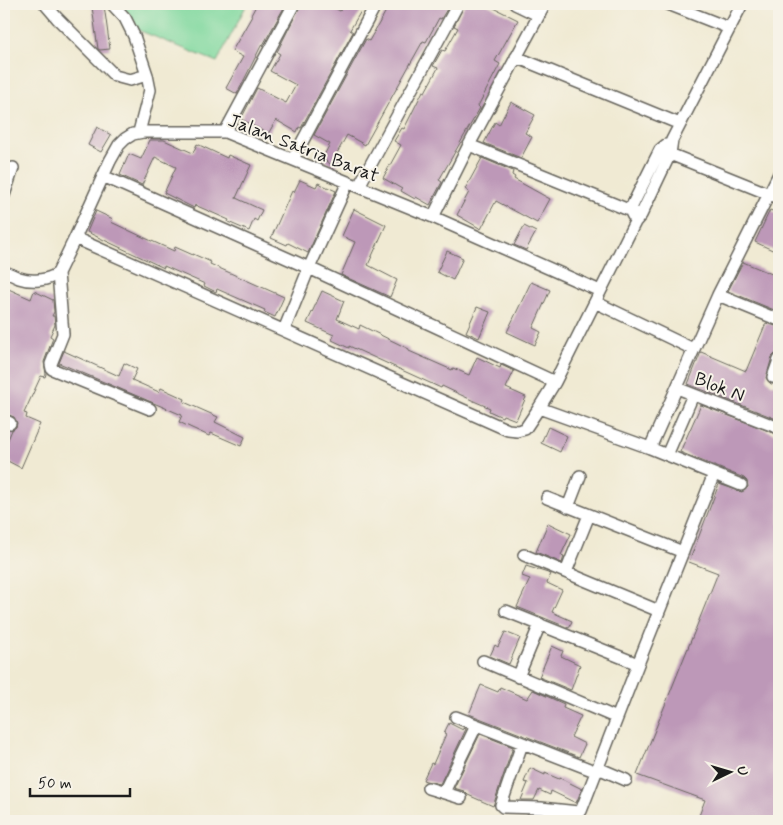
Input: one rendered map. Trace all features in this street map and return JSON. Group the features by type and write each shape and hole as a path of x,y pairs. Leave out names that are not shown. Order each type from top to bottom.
{"street":[{"path":"45,4 114,76 130,80 147,75"},
{"path":"4,272 25,279 37,280 54,277 58,273 118,145 129,136 139,132 150,90 147,75 134,36 125,18 112,4"},
{"path":"225,132 294,4"},
{"path":"293,158 376,4"},
{"path":"284,330 309,268 353,184 458,4"},
{"path":"515,4 538,16"},
{"path":"433,217 544,4"},
{"path":"668,4 730,28"},
{"path":"75,238 508,430 517,431 524,429 555,382 665,152 742,4"},
{"path":"516,57 680,124"},
{"name":"Jalan Satria Barat","path":"139,132 225,132 293,158 433,217 597,296 693,349"},
{"path":"469,145 635,216"},
{"path":"665,152 774,196"},
{"path":"4,195 13,168"},
{"path":"650,448 718,295 774,196 779,174"},
{"path":"103,176 309,268 555,382"},
{"path":"58,273 63,334 52,369 150,409"},
{"path":"718,295 779,320"},
{"path":"772,377 779,360"},
{"name":"Blok N","path":"676,388 779,428"},
{"path":"667,455 693,395"},
{"path":"539,408 650,448 741,485"},
{"path":"522,744 501,805 503,807 580,812 583,810 638,664 714,474"},
{"path":"568,506 580,476"},
{"path":"547,498 683,552"},
{"path":"566,572 589,515"},
{"path":"524,555 659,611"},
{"path":"506,611 638,664"},
{"path":"518,677 540,624"},
{"path":"483,661 617,718"},
{"path":"456,717 522,744 626,780"},
{"path":"444,792 476,726"},
{"path":"428,788 461,798"}],"green space":[{"path":"119,4 247,4 217,62 138,30 130,15"}],"building":[{"path":"257,4 286,4 262,44 237,94 226,88 243,57 232,51"},
{"path":"301,4 327,4 340,11 344,4 365,4 350,30 353,32 301,128 299,127 297,132 276,120 268,134 241,119 257,88 286,103 296,85 270,71 280,54 277,52"},
{"path":"390,4 450,4 441,19 439,18 426,42 423,41 365,145 347,135 337,153 342,155 336,167 322,159 330,144 314,135 366,39 369,41"},
{"path":"465,4 486,4 518,20 495,61 500,64 478,106 480,108 439,180 442,182 430,205 401,191 402,189 383,178 401,145 394,141 402,128 404,129 423,91 425,92 438,68 433,66 442,50 445,51 458,28 454,26"},
{"path":"104,5 110,49 100,50 98,49 92,7"},
{"path":"511,102 535,115 525,133 532,137 521,158 484,143 495,122 499,125"},
{"path":"97,127 111,135 101,152 88,145"},
{"path":"150,140 164,140 193,153 197,144 227,158 228,155 251,165 236,198 262,210 257,221 254,219 249,231 228,222 229,220 195,205 194,208 164,193 176,167 155,157 142,185 120,175 129,154 141,159"},
{"path":"482,158 513,171 514,179 550,199 537,223 496,201 481,229 457,215 469,192 465,189"},
{"path":"300,180 316,187 318,183 336,191 308,253 288,243 287,245 271,238 292,191 294,192"},
{"path":"354,209 386,225 368,265 397,280 390,297 341,275 355,242 342,236"},
{"path":"770,210 779,214 779,253 755,242"},
{"path":"96,211 113,219 111,222 145,238 174,251 175,247 193,254 211,262 210,264 284,297 275,317 264,312 265,310 217,289 216,292 204,286 205,284 164,266 164,268 87,232"},
{"path":"524,226 536,232 526,250 514,245"},
{"path":"447,251 463,258 453,280 437,272"},
{"path":"743,262 779,277 779,312 728,291"},
{"path":"531,282 550,290 533,328 541,332 535,345 507,332"},
{"path":"4,287 31,299 34,291 53,300 54,312 52,316 54,316 55,325 50,336 53,338 44,362 46,374 45,377 41,376 24,413 27,414 26,418 40,424 21,468 4,459 4,449 17,423 14,417 4,413"},
{"path":"322,291 344,301 337,319 359,329 360,325 409,349 409,351 452,370 453,368 469,375 477,357 500,368 501,365 514,371 506,388 526,397 516,420 503,415 502,417 489,411 490,408 442,386 441,388 332,340 334,335 307,323"},
{"path":"477,307 490,312 479,338 466,332"},
{"path":"766,323 779,327 779,353 772,357 766,378 771,384 779,381 779,420 688,384 701,352 746,371"},
{"path":"64,351 119,376 124,363 137,369 132,380 159,392 161,388 185,399 184,402 218,417 215,422 245,437 241,446 211,433 209,436 179,422 182,415 59,363"},
{"path":"701,405 779,435 779,821 697,821 705,800 637,775 718,573 689,562 719,484 742,492 748,487 747,481 744,478 680,452"},
{"path":"548,427 567,436 560,452 541,443"},
{"path":"548,523 571,534 561,555 564,556 562,563 536,552"},
{"path":"526,566 551,574 547,583 562,590 552,612 572,621 569,628 517,607 530,579 522,576"},
{"path":"505,632 520,638 509,664 490,656 495,645 498,647"},
{"path":"552,646 563,651 561,656 580,665 571,690 539,677"},
{"path":"481,685 498,692 500,687 527,699 533,690 564,704 563,708 581,716 571,737 585,744 579,757 469,714"},
{"path":"449,723 463,730 463,728 466,729 440,784 423,780 431,763 433,764"},
{"path":"480,734 513,747 493,806 454,788"},
{"path":"530,768 545,775 545,773 560,778 582,789 576,803 551,791 550,795 539,790 534,800 521,800 528,783 524,782"}]}
